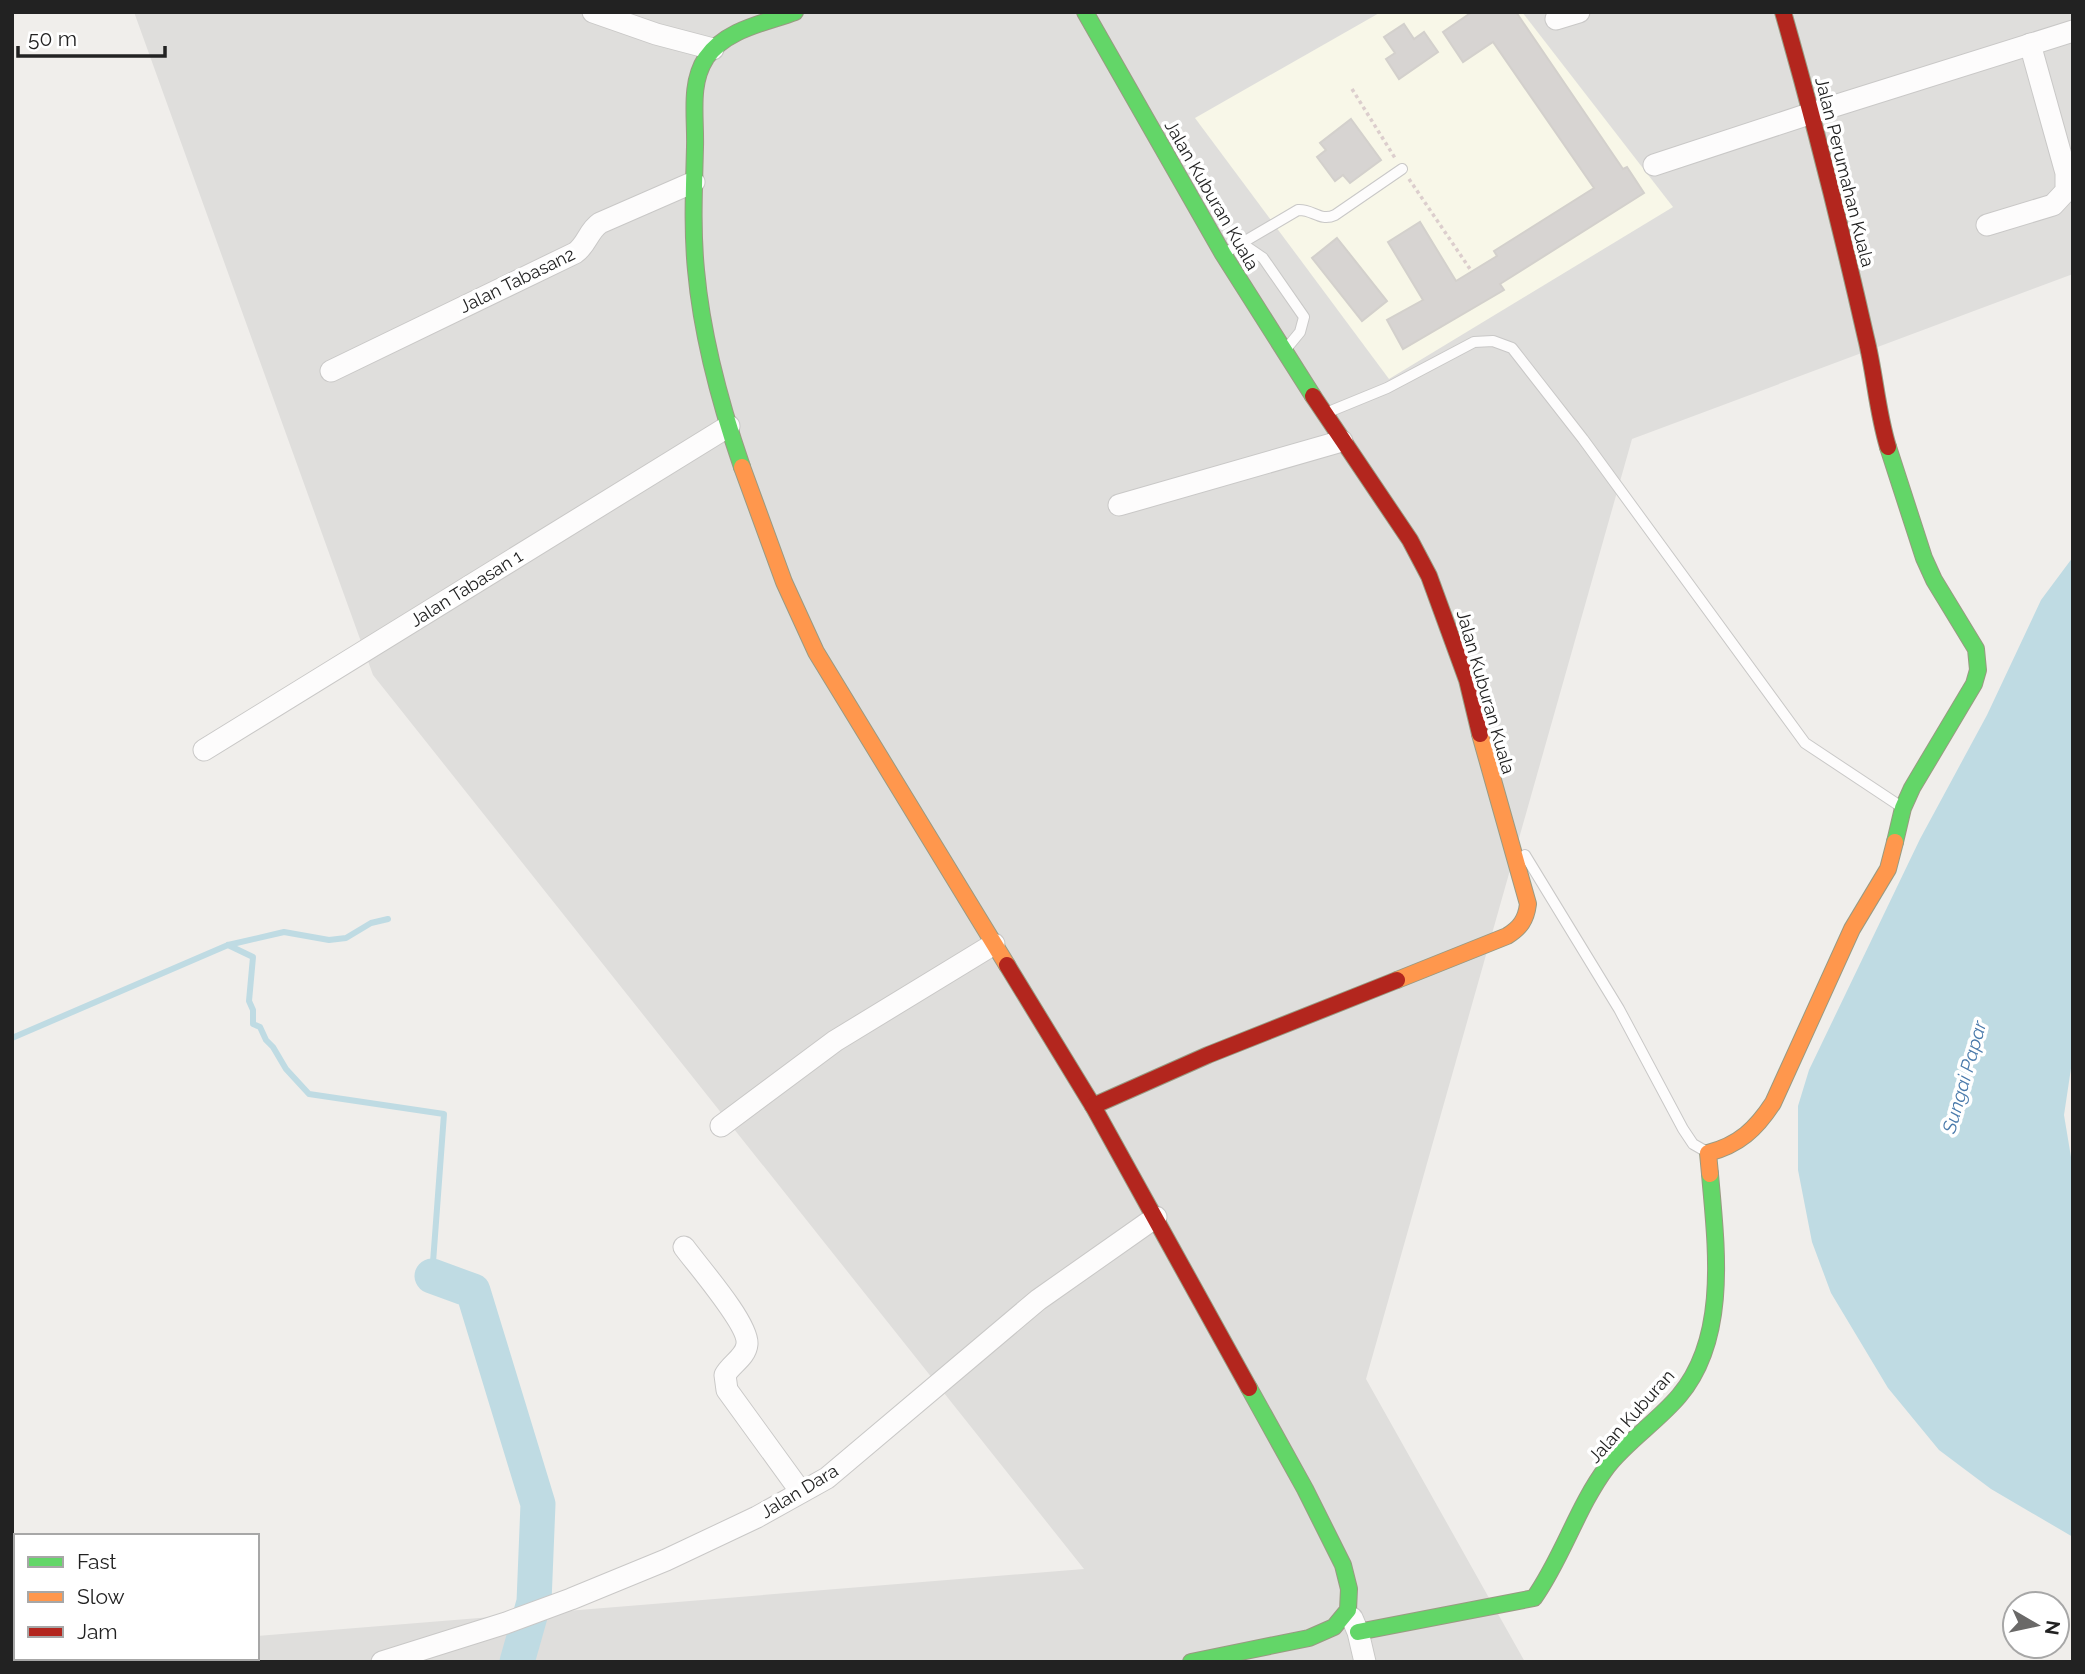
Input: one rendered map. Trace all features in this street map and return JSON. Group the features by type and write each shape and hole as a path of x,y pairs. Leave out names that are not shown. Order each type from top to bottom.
{"street":[{"path":"593,12 656,34 713,49"},
{"path":"795,12 729,37 713,49 697,79 694,249 698,290 714,375 729,426 774,556 796,612 816,652 1093,1106 1306,1489 1343,1565 1349,1589 1348,1610 1358,1633 1365,1662"},
{"name":"Jalan Kuburan Kuala","path":"1085,12 1223,254 1324,414 1410,540 1429,576 1467,680 1485,756 1528,904 1527,919 1520,929 1495,942 1208,1055 1093,1106"},
{"path":"1556,19 1579,12"},
{"name":"Jalan Perumahan Kuala","path":"1707,1153 1725,1149 1745,1139 1760,1124 1773,1103 1852,929 1888,869 1903,808 1912,788 1974,684 1978,658 1976,649 1934,580 1912,524 1880,421 1867,341 1812,113 1783,12"},
{"path":"1654,165 2073,32"},
{"path":"1987,225 2053,205 2066,191 2066,173 2030,44"},
{"name":"Jalan Tabasan2","path":"331,371 575,253 582,248 589,231 600,223 694,182"},
{"name":"Jalan Tabasan 1","path":"204,750 729,426"},
{"path":"1119,505 1342,441"},
{"path":"721,1126 835,1041 995,944"},
{"name":"Jalan Kuburan","path":"1358,1633 1516,1603 1534,1598 1546,1582 1577,1518 1608,1465 1664,1414 1695,1374 1710,1338 1715,1241 1707,1153"},
{"name":"Jalan Dara","path":"382,1662 506,1623 666,1560 757,1517 827,1478 1038,1300 1156,1217"},
{"path":"684,1247 741,1323 748,1342 744,1354 725,1374 727,1390 801,1492"},
{"path":"1191,1662 1309,1638 1334,1627 1348,1610"}],"lane":[{"path":"1223,254 1298,210 1323,218 1335,215 1402,169"},
{"path":"1241,243 1263,258 1304,317 1300,332 1284,352"},
{"path":"1324,414 1387,388 1474,342 1493,341 1511,348 1583,439 1805,743 1903,808"},
{"path":"1505,823 1619,1009 1683,1129 1693,1144 1707,1153"}],"shaded area":[{"path":"134,12 2073,12 2073,274 1632,439 1366,1379 1525,1662 12,1662 12,1655 14,1660 259,1660 259,1636 1084,1569 373,675"},
{"path":"1381,12 1522,12 1673,207 1389,379 1195,118"}],"water":[{"name":"Sungai Papar","path":"2073,557 2073,1055 2064,1115 2073,1169 2073,1537 1991,1489 1939,1450 1888,1388 1831,1293 1812,1242 1798,1170 1798,1106 1809,1070 1920,839 1987,715 2041,600"}],"building":[{"path":"1472,12 1516,12 1623,169 1627,167 1644,193 1500,284 1504,290 1403,349 1387,320 1423,300 1388,242 1420,222 1456,281 1497,256 1494,251 1594,188 1493,42 1463,62 1443,32"},
{"path":"1404,24 1414,39 1424,32 1438,52 1399,79 1386,59 1395,53 1384,37"},
{"path":"1351,119 1381,160 1350,183 1343,175 1335,181 1317,157 1326,150 1320,143"},
{"path":"1337,238 1387,301 1362,321 1312,258"}],"waterway":[{"path":"12,1038 228,945 284,932 329,940 346,938 371,923 388,919"},
{"path":"228,945 253,957 249,1001 253,1010 253,1024 260,1027 286,1069 309,1094 444,1114 432,1276"},
{"path":"432,1276 473,1291 538,1504 534,1602 517,1662"}],"traffic: fast":[{"path":"742,467 713,370 699,295 694,224 695,90 706,58 724,40 747,28 795,12"},
{"path":"1085,12 1223,254 1313,396"},
{"path":"1888,447 1924,558 1934,580 1976,649 1978,670 1974,684 1912,788 1903,808 1895,842"},
{"path":"1358,1632 1534,1598 1596,1482 1615,1458 1679,1396 1695,1372 1706,1346 1716,1290 1715,1230 1710,1174"},
{"path":"1191,1662 1309,1638 1334,1627 1348,1610 1349,1589 1343,1565 1249,1388"}],"traffic: slow":[{"path":"742,467 784,582 816,652 1007,965"},
{"path":"1397,980 1507,936 1519,927 1526,915 1528,904 1480,734"},
{"path":"1710,1174 1708,1153 1746,1135 1773,1103 1852,929 1888,869 1895,842"}],"traffic: jam":[{"path":"1783,12 1847,256 1888,447"},
{"path":"1313,396 1410,540 1429,576 1467,680 1480,734"},
{"path":"1007,965 1093,1106 1249,1388"},
{"path":"1093,1106 1208,1055 1397,980"}]}
